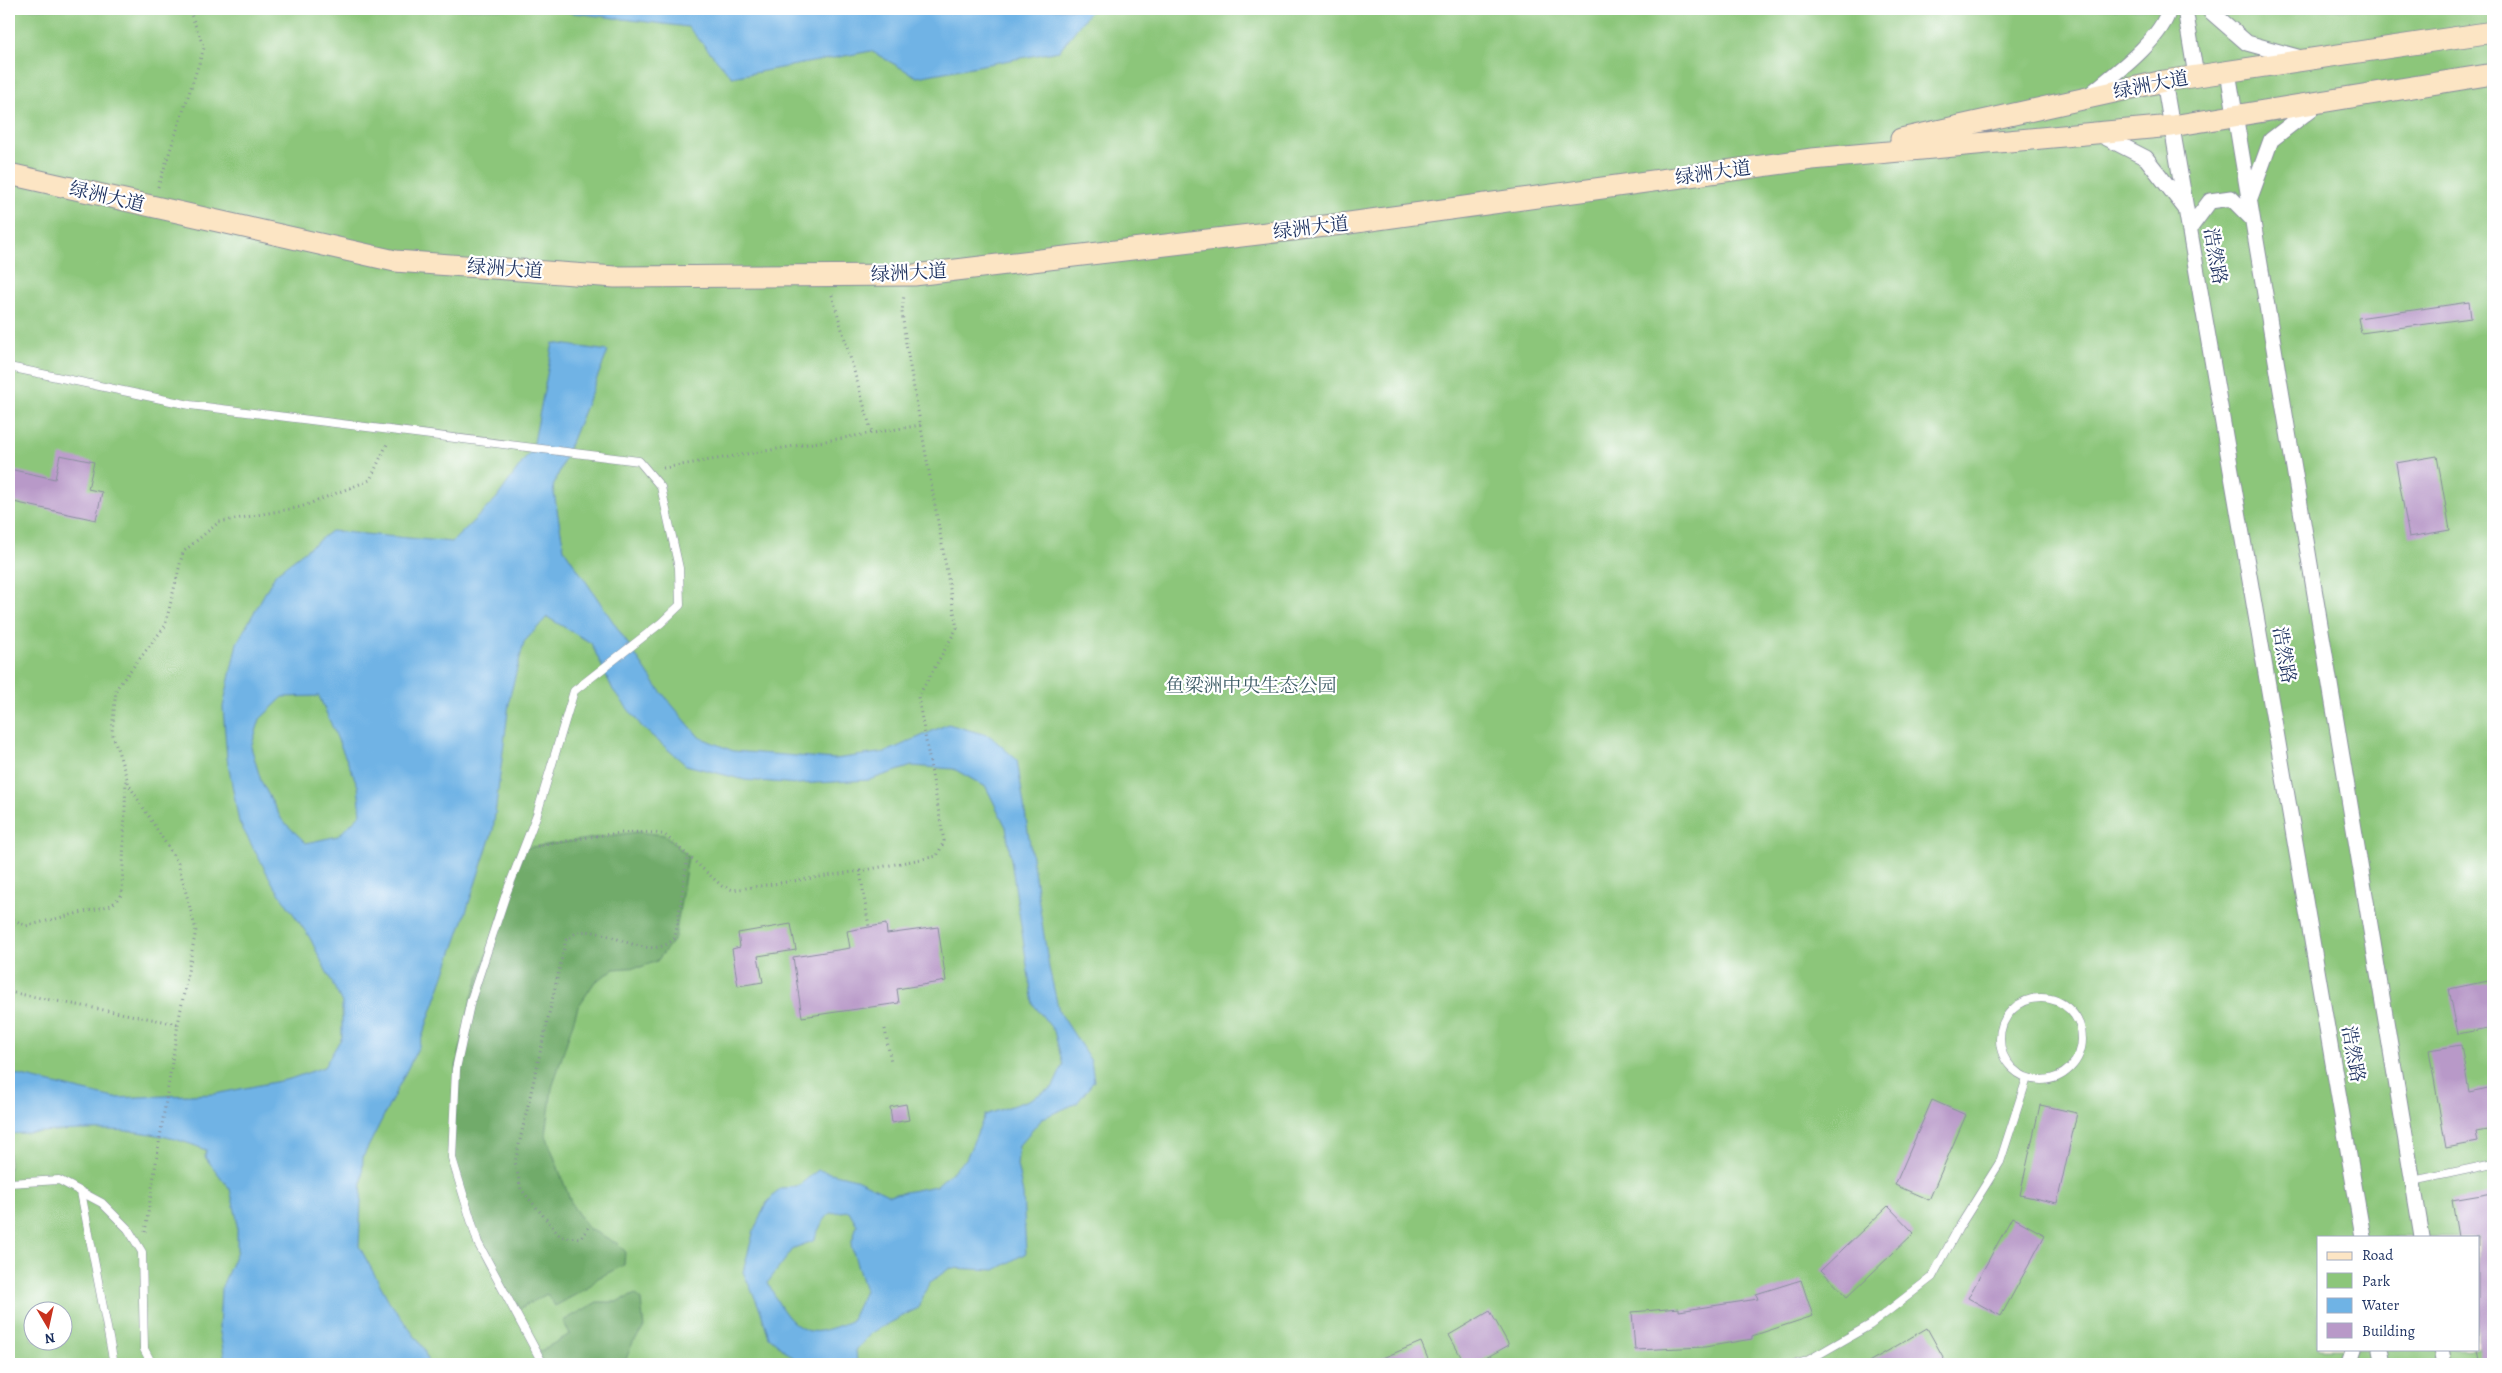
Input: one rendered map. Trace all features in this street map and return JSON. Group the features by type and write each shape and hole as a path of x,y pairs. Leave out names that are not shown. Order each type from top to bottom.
{"main road":[{"name":"绿洲大道","path":"1812,159 2164,81 2493,32"},
{"name":"绿洲大道","path":"9,174 394,261 615,277 907,275 1342,224 1812,159 2172,126 2493,74"}],"street":[{"path":"2086,98 2140,53 2167,17 2169,9"},
{"path":"2185,9 2196,76"},
{"path":"2208,9 2247,44 2308,60"},
{"name":"浩然路","path":"2228,72 2422,1236"},
{"name":"浩然路","path":"2164,81 2363,1236"},
{"path":"2249,199 2271,140 2321,102"},
{"path":"2097,133 2146,158 2186,208"},
{"path":"2190,228 2210,202 2231,198 2252,219"},
{"path":"2349,1364 2354,1350"},
{"path":"2380,1350 2382,1364"},
{"path":"2442,1350 2444,1364"}],"lane":[{"path":"9,367 190,405 639,461 661,487 679,568 680,605 661,623 574,691 537,814 471,1000 456,1069 452,1158 478,1243 543,1364"},
{"path":"2033,998 2060,1001 2071,1009 2079,1021 2082,1041 2076,1061 2067,1072 2054,1078 2040,1080 2027,1078 2015,1072 2003,1056 1999,1036 2002,1022 2010,1011 2020,1003 2033,998"},
{"path":"1796,1364 1807,1361 1870,1325 1932,1277 1958,1229 2000,1162 2027,1078"},
{"path":"2413,1181 2493,1164"},
{"path":"9,1183 59,1180 102,1203 128,1229 142,1252 144,1349 152,1364"},
{"path":"81,1192 114,1364"}],"path":[{"path":"151,206 204,48 190,9"},
{"path":"826,275 872,433"},
{"path":"524,848 637,832 655,833 664,835 722,886 733,890 860,871 937,856 944,841 918,697 958,628 902,312 907,275"},
{"path":"647,471 921,425"},
{"path":"142,1252 178,1024 196,930 178,862 129,785 126,776 112,732 116,689 165,626 183,552 219,522 301,507 370,480 394,431"},
{"path":"9,917 26,926 112,905 122,894 126,776"},
{"path":"588,1228 581,1238 561,1238 521,1188 515,1162 566,940 576,932 589,932 649,948 667,946 675,938 688,856"},
{"path":"860,871 869,927"},
{"path":"9,992 178,1024"},
{"path":"885,1029 891,1062"}],"green space":[{"name":"鱼梁洲中央生态公园","path":"9,9 2493,9 2493,1364 9,1364"},
{"path":"637,832 665,835 688,856 675,938 657,961 641,967 614,969 594,983 578,1007 552,1088 546,1135 572,1205 588,1228 618,1244 625,1251 624,1265 598,1278 588,1288 555,1306 547,1294 515,1311 478,1243 452,1158 456,1069 471,1000 524,848"},
{"path":"636,1294 641,1300 644,1329 633,1342 624,1364 543,1364 537,1353 570,1334 563,1321 597,1302 616,1302"}],"water":[{"path":"542,9 1092,9 1059,51 917,77 871,51 732,77 688,27"},
{"path":"553,343 608,351 553,487 564,549 657,687 699,737 733,751 835,759 886,752 948,724 990,736 1017,760 1049,968 1059,1011 1091,1061 1094,1081 1077,1103 1043,1118 1019,1145 1017,1165 1023,1194 1026,1253 995,1270 950,1268 929,1283 918,1308 871,1333 856,1350 857,1364 797,1364 794,1358 769,1337 760,1309 743,1272 754,1230 766,1204 780,1188 797,1187 818,1170 856,1179 890,1195 936,1186 966,1159 985,1115 1029,1100 1053,1087 1063,1065 1054,1031 1033,1004 1006,827 986,787 954,769 912,766 869,780 798,784 745,780 686,765 643,728 613,690 591,643 547,617 524,642 510,696 493,830 462,924 419,1046 363,1157 359,1246 389,1301 424,1349 428,1364 230,1364 225,1360 219,1327 221,1289 237,1251 237,1219 230,1189 205,1157 206,1150 158,1135 109,1130 9,1134 9,1073 114,1098 215,1094 290,1079 324,1067 342,1037 342,1003 310,938 273,884 239,822 227,758 223,707 237,643 276,573 331,531 452,542 496,499 533,448","holes":["319,696 358,786 361,814 338,836 306,843 282,820 261,781 251,747 260,719 283,697","849,1211 857,1225 851,1245 865,1291 851,1321 821,1331 811,1331 802,1328 794,1323 781,1308 768,1282 794,1248 813,1241 822,1223 830,1213"]}],"building":[{"path":"2469,302 2471,318 2361,333 2358,318"},
{"path":"60,455 94,462 88,489 102,492 96,520 9,501 9,469 55,479"},
{"path":"2437,456 2450,530 2409,537 2396,463"},
{"path":"791,924 796,950 758,956 763,982 738,986 732,949 740,947 738,933"},
{"path":"886,924 887,934 938,927 946,981 897,989 899,1003 802,1017 793,957 850,948 847,931"},
{"path":"2493,980 2493,1027 2458,1034 2449,989"},
{"path":"2461,1045 2469,1092 2493,1087 2493,1129 2476,1132 2478,1142 2446,1148 2429,1050"},
{"path":"1932,1100 1966,1115 1929,1200 1895,1185"},
{"path":"906,1104 909,1120 892,1123 890,1107"},
{"path":"2040,1105 2077,1113 2057,1203 2020,1195"},
{"path":"2493,1193 2493,1364 2481,1364 2478,1351 2480,1350 2480,1236 2458,1236 2452,1200"},
{"path":"1888,1206 1914,1233 1847,1297 1821,1270"},
{"path":"2012,1217 2045,1235 2001,1316 1968,1298"},
{"path":"1801,1280 1813,1316 1752,1336 1752,1339 1705,1347 1635,1350 1632,1312 1679,1308 1679,1311 1758,1299 1756,1294"},
{"path":"1490,1311 1509,1345 1475,1364 1465,1364 1449,1335"},
{"path":"1927,1328 1947,1364 1865,1364 1886,1352"},
{"path":"1421,1342 1430,1364 1368,1364"}]}
